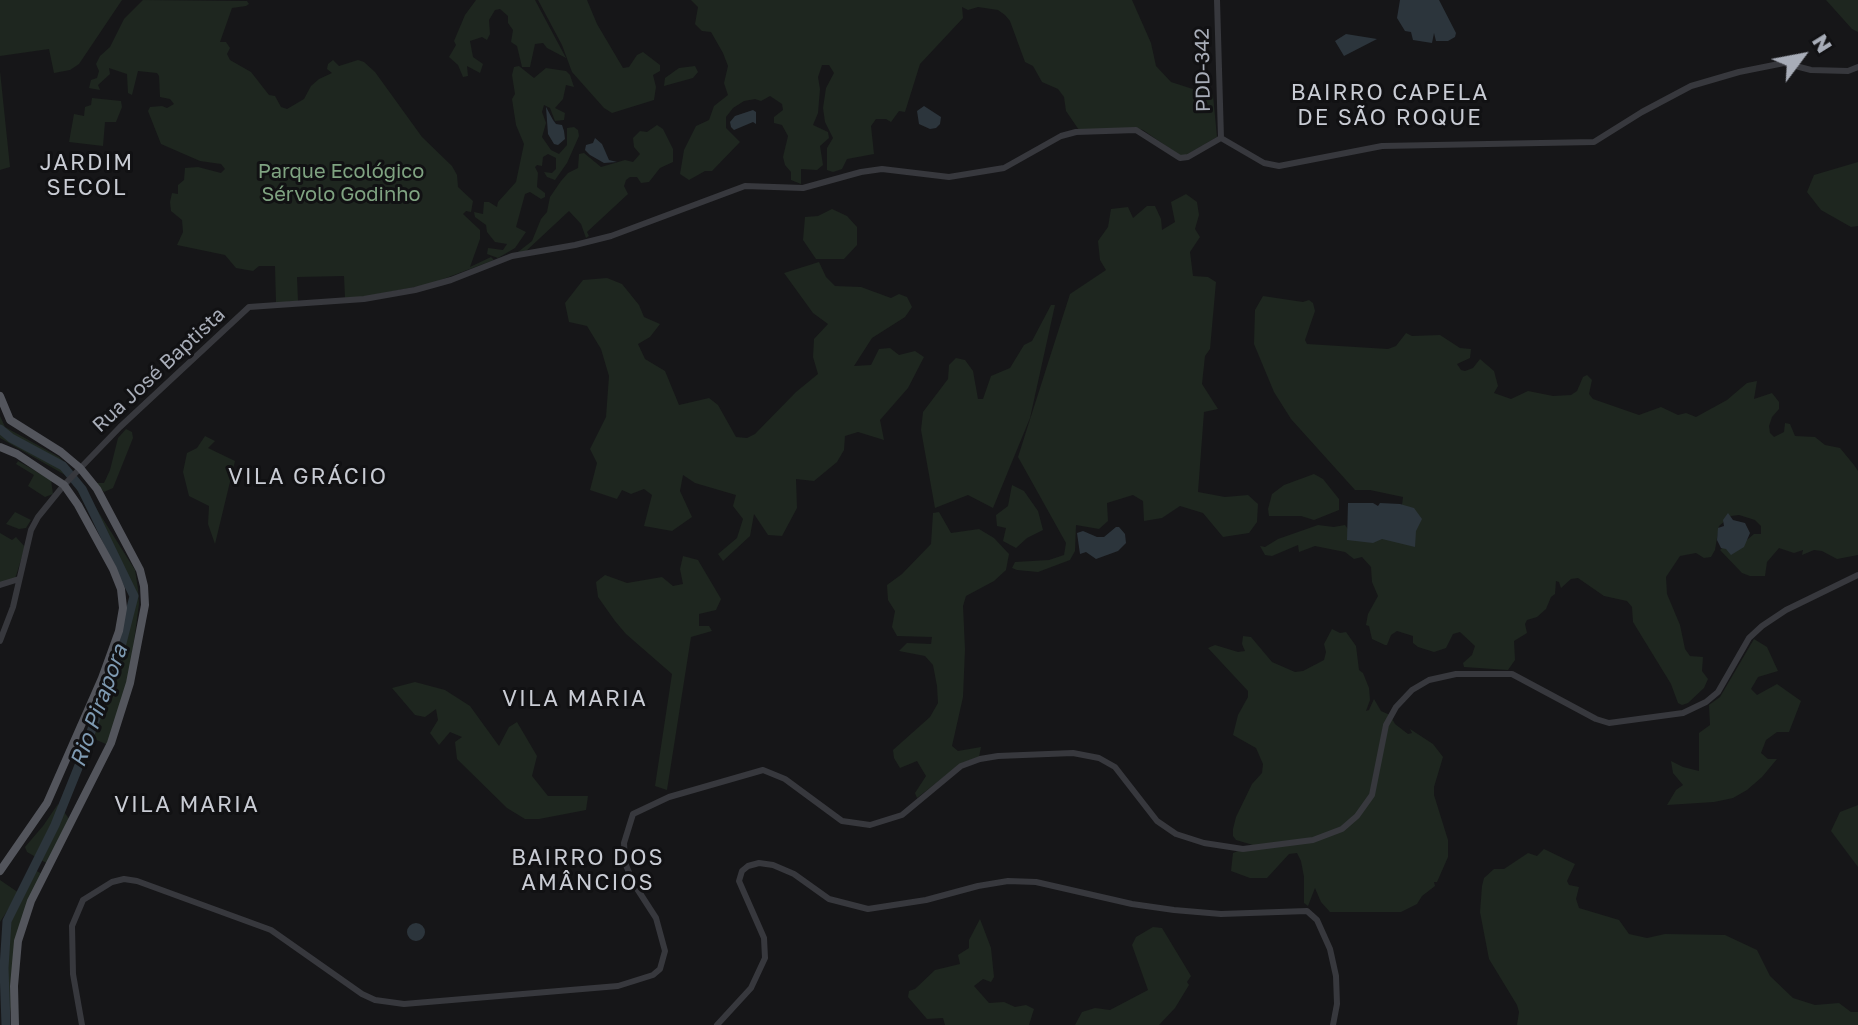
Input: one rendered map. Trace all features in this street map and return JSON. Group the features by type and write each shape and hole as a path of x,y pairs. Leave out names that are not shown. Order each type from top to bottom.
{"main road":[{"path":"0,396 10,420 61,452 97,489 140,570 145,605 137,653 111,743 31,901 18,941 15,1025"},
{"path":"0,447 67,482 121,589 123,608 119,631 102,678 47,803 0,871"}],"street":[{"name":"PDD-342","path":"1217,0 1221,138"},
{"path":"1221,138 1264,163 1279,166 1382,146 1594,142 1691,86 1739,72 1784,63 1811,70 1848,71 1858,67"},
{"name":"Rua José Baptista","path":"0,641 13,607 28,539 38,517 120,427 249,307 364,299 415,290 451,280 512,256 611,236 745,186 803,188 882,169 949,177 966,176 1006,168 1061,136 1076,132 1136,130 1180,158 1188,157 1221,138"},
{"path":"82,1025 73,974 72,926 83,900 101,886 124,879 271,930 375,1000 404,1004 618,986 653,975 660,969 665,951 656,918 634,884 625,863 624,843 631,817 639,810 669,797 763,770 785,779 842,821 870,825 902,815 961,766 980,759 1073,753 1099,758 1115,767 1157,821 1176,834 1204,843 1243,849 1313,840 1342,829 1357,816 1372,795 1386,725 1396,707 1412,690 1429,680 1456,674 1512,674 1609,723 1683,713 1706,702 1718,692 1749,638 1762,626 1786,610 1858,575"},
{"path":"0,585 19,579"},
{"path":"717,1025 751,988 765,958 764,938 739,881 742,871 759,863 794,874 829,899 868,909 926,900 1008,881 1050,884 1132,904 1174,910 1221,914 1307,911 1325,933 1336,976 1337,1004 1333,1025"}],"green space":[{"path":"0,0 122,0 79,64 70,70 54,73 49,49 0,56"},
{"name":"Parque Ecológico Sérvolo Godinho","path":"143,0 247,1 249,4 246,6 232,8 220,42 226,42 230,48 227,54 230,60 251,72 269,95 275,96 281,107 287,109 304,99 319,79 332,73 327,69 333,60 339,66 358,60 364,62 375,72 422,137 452,166 458,187 473,201 471,212 463,214 480,230 470,267 491,257 494,260 430,284 363,297 345,298 344,276 297,277 298,301 276,303 275,266 259,266 253,271 236,268 225,255 177,245 183,232 182,220 171,211 170,202 172,193 178,194 185,168 198,167 221,173 225,169 221,164 200,161 161,144 148,111 150,107 167,108 174,104 170,99 160,97 157,73 138,71 132,95 128,93 127,74 109,68 110,74 98,85 100,90 89,88 91,80 97,78 99,71 96,64 100,56 110,47 124,19"},
{"path":"476,0 535,0 566,58 543,43 535,44 530,67 522,67 517,46 511,42 513,30 508,16 500,9 495,10 489,20 487,40 482,37 470,41 473,57 483,64 480,73 467,66 468,76 463,77 458,65 449,57 465,15"},
{"path":"538,0 587,0 623,68 629,67 643,52 660,65 660,71 653,75 656,87 654,100 612,113 604,108 572,72 562,45"},
{"path":"691,0 1132,0 1151,43 1156,66 1171,82 1199,91 1211,91 1217,137 1186,155 1179,155 1136,128 1079,130 1066,111 1064,97 1058,89 1042,82 1033,66 1025,62 1005,15 998,10 978,7 968,10 962,7 963,18 920,64 905,112 899,111 891,122 876,119 871,126 874,154 847,159 842,169 827,170 827,148 833,138 825,122 823,108 826,88 834,73 829,65 822,65 818,77 818,113 813,125 828,132 829,138 820,146 823,165 817,170 801,169 801,184 791,180 791,172 783,157 788,136 782,125 774,123 774,117 783,110 782,104 770,96 761,101 744,101 733,108 726,117 726,128 740,142 712,171 705,171 689,180 680,174 684,150 696,126 709,120 714,106 728,95 724,83 728,66 723,53 711,32 702,31 695,24 698,7"},
{"path":"1826,0 1858,0 1858,32 1852,29"},
{"path":"519,66 534,78 546,68 566,71 570,75 574,87 566,85 563,99 555,108 565,113 564,120 555,121 550,108 544,105 542,112 546,123 542,137 551,150 559,154 567,145 567,128 574,127 579,136 555,180 544,172 552,173 556,169 556,158 548,154 543,157 542,166 535,167 537,187 545,193 545,197 541,199 530,192 525,194 516,227 526,232 515,248 498,258 487,254 488,248 503,250 507,244 495,242 474,212 483,214 484,202 497,207 516,182 524,144 516,125 512,99 515,94 512,75 514,67"},
{"path":"695,66 698,72 693,78 664,86 665,78 679,68"},
{"path":"0,71 10,167 0,170"},
{"path":"92,98 121,101 116,122 105,122 103,146 69,142 74,114 84,116 85,107 91,105"},
{"path":"657,125 663,129 673,149 673,162 660,168 649,182 641,183 637,177 626,180 624,186 628,194 587,232 589,236 586,238 581,224 569,211 525,252 518,252 532,241 547,212 550,197 561,181 578,168 579,154 584,153 601,167 625,160 633,162 640,154 634,147 633,138 640,131 647,132"},
{"path":"1858,162 1858,226 1851,227 1821,210 1807,192 1814,175"},
{"path":"1186,194 1197,202 1199,215 1195,229 1200,237 1190,252 1193,276 1208,277 1216,282 1210,349 1205,356 1202,384 1218,409 1204,412 1198,492 1225,497 1248,495 1258,504 1257,522 1249,533 1223,537 1203,513 1180,506 1162,518 1144,521 1143,501 1133,495 1107,503 1108,521 1099,529 1076,525 1075,551 1070,560 1038,572 1012,568 1015,562 1049,560 1064,555 1066,543 1018,457 1070,294 1106,270 1100,260 1098,241 1108,227 1111,209 1128,207 1133,218 1147,206 1155,206 1162,230 1175,222 1171,202"},
{"path":"832,209 847,216 857,227 857,245 844,259 816,259 803,240 805,217 818,216"},
{"path":"819,262 826,277 835,286 861,287 891,298 899,294 907,297 912,307 905,317 872,338 854,366 871,365 879,349 890,348 899,355 915,351 924,357 908,388 880,420 884,440 858,432 845,436 844,450 837,462 814,481 796,479 797,508 782,536 768,535 754,514 750,536 723,561 718,554 737,538 743,519 733,506 736,495 695,483 683,475 680,491 692,517 672,531 644,526 652,495 644,489 631,494 622,490 617,499 590,490 597,463 590,449 606,417 609,376 601,349 587,326 569,322 565,303 583,280 607,278 622,284 639,305 644,317 660,324 650,337 638,344 645,359 665,371 679,405 709,398 718,405 736,437 747,438 818,374 813,357 814,339 828,324 813,313 784,273"},
{"path":"1263,296 1303,302 1309,300 1313,303 1315,311 1305,340 1307,344 1388,349 1396,346 1406,333 1412,336 1440,335 1460,348 1471,349 1470,358 1457,364 1461,370 1473,368 1480,359 1494,371 1498,386 1494,393 1511,399 1528,391 1553,396 1571,395 1587,375 1592,380 1589,394 1593,399 1639,415 1661,407 1678,415 1686,413 1696,417 1727,400 1747,383 1757,381 1754,399 1772,393 1779,402 1779,409 1769,426 1774,437 1784,432 1785,423 1790,424 1795,436 1815,437 1825,445 1840,448 1858,471 1858,555 1837,559 1822,551 1814,550 1802,555 1803,550 1794,553 1779,548 1767,562 1765,576 1750,576 1742,573 1720,550 1726,544 1742,544 1754,534 1761,534 1761,526 1755,520 1739,515 1731,516 1719,526 1711,557 1704,558 1696,553 1680,556 1666,577 1667,594 1680,625 1685,649 1690,656 1703,657 1702,671 1708,679 1704,688 1682,705 1678,703 1671,684 1633,622 1632,607 1627,601 1604,596 1578,578 1571,579 1561,588 1556,581 1555,594 1546,609 1537,617 1527,620 1527,633 1514,641 1515,660 1508,670 1464,667 1463,663 1472,655 1475,646 1460,632 1453,634 1446,648 1434,652 1418,647 1413,643 1413,636 1397,631 1385,645 1372,639 1366,625 1378,596 1372,582 1371,567 1362,557 1354,559 1345,552 1315,546 1299,552 1298,545 1272,556 1265,555 1260,546 1265,547 1278,539 1318,525 1345,525 1348,529 1402,505 1403,497 1355,490 1291,419 1274,392 1254,344 1255,310"},
{"path":"1051,305 1055,305 1030,418 993,508 968,495 935,508 921,430 923,412 948,379 949,365 956,358 965,360 973,371 978,399 983,399 991,376 1010,368 1024,345 1032,341"},
{"path":"0,416 5,427 59,457 67,476 0,438"},
{"path":"126,429 132,432 133,438 113,488 104,492 95,483 104,483 118,438"},
{"path":"205,436 215,441 208,448 235,461 215,544 208,524 209,506 189,496 183,472 187,453 197,448"},
{"path":"18,461 51,480 53,494 45,497 28,486 34,475 16,464"},
{"path":"1314,474 1323,479 1339,499 1339,510 1314,520 1301,516 1269,516 1272,494 1284,485"},
{"path":"79,481 135,570 138,589 139,604 128,685 108,745 92,738 116,671 130,601 128,586 75,486"},
{"path":"1012,485 1024,491 1038,511 1043,530 1016,548 1003,541 1006,528 997,526 996,515 1008,506"},
{"path":"15,512 31,520 26,528 6,524"},
{"path":"939,512 951,533 979,529 994,538 1009,554 1006,570 994,581 966,596 963,606 963,697 952,746 958,751 981,747 979,757 962,763 917,798 915,793 926,776 917,761 900,768 893,750 930,717 938,703 937,686 933,665 925,656 899,651 907,643 931,644 932,637 897,636 892,627 895,611 888,600 887,585 931,544 933,513"},
{"path":"0,533 12,540 16,537 25,547 15,579 0,584"},
{"path":"683,556 698,560 721,599 716,610 699,614 699,626 709,626 712,631 691,637 667,790 655,786 672,674 615,621 598,597 596,582 605,575 627,583 662,577 673,586 683,584 680,569"},
{"path":"1332,629 1346,632 1356,646 1359,670 1369,688 1370,700 1366,711 1374,699 1395,724 1408,734 1412,733 1410,729 1433,744 1443,757 1434,795 1448,840 1448,857 1437,882 1434,882 1435,886 1417,904 1401,912 1330,912 1315,888 1308,906 1304,903 1304,877 1297,853 1289,854 1267,878 1250,878 1231,871 1233,853 1253,845 1236,840 1233,829 1252,784 1262,773 1263,764 1256,748 1233,735 1248,691 1208,648 1215,645 1245,651 1243,636 1251,637 1272,662 1295,672 1303,671 1324,660 1324,644"},
{"path":"1754,639 1767,647 1778,671 1758,677 1751,689 1757,695 1777,684 1801,701 1789,732 1777,732 1766,740 1761,753 1768,759 1777,759 1762,777 1733,798 1667,805 1683,785 1673,773 1671,761 1699,771 1699,733 1710,725 1709,705 1720,697"},
{"path":"415,682 445,690 470,706 499,746 509,727 517,722 537,756 532,776 548,796 588,796 586,810 525,819 507,808 457,759 455,742 462,737 450,732 439,745 430,733 438,720 436,709 425,717 415,715 392,688"},
{"path":"58,804 70,820 48,864 27,852 25,847"},
{"path":"1858,805 1858,867 1831,831 1840,812"},
{"path":"1544,849 1575,864 1567,881 1569,885 1579,887 1576,899 1579,908 1619,920 1629,934 1647,938 1665,934 1725,935 1757,950 1770,976 1793,998 1815,1005 1839,1003 1851,1012 1858,1012 1858,1025 1517,1025 1517,1005 1489,959 1480,912 1482,886 1484,878 1494,869 1504,869 1528,853 1537,856"},
{"path":"35,870 42,874 27,903 9,1020 3,990 3,923"},
{"path":"0,880 19,893 0,922"},
{"path":"980,919 991,948 994,977 991,982 983,979 974,986 989,1003 1004,1002 1034,1009 1029,1025 945,1025 943,1018 927,1019 908,997 909,991 935,970 960,964 958,955 969,948 969,940"},
{"path":"1153,927 1162,928 1191,976 1175,1008 1159,1025 1075,1025 1082,1012 1095,1008 1110,1010 1148,990 1132,945 1136,937"}],"shaded area":[{"path":"1400,0 1439,0 1456,33 1455,37 1448,41 1436,41 1434,33 1432,43 1413,40 1411,32 1405,31 1397,18"},
{"path":"1346,34 1377,39 1344,56 1335,41"},
{"path":"924,106 941,117 936,128 919,124 917,111"},
{"path":"546,107 564,131 565,139 558,145 548,134"},
{"path":"753,110 756,112 756,124 753,122 734,130 731,127 730,122 735,116"},
{"path":"595,138 602,144 609,160 617,162 604,163 585,150 586,145 593,143"},
{"path":"1348,503 1373,503 1378,506 1380,503 1400,504 1414,508 1422,519 1416,531 1415,547 1382,539 1373,543 1347,540"},
{"path":"1728,513 1733,520 1745,523 1750,533 1744,547 1731,555 1721,548 1717,540 1718,528 1724,526 1723,520"},
{"path":"1116,527 1125,534 1126,543 1118,551 1096,559 1086,552 1080,554 1077,533 1083,531 1104,537"},
{"path":"416,923 425,932 416,941 407,932"}],"waterway":[{"name":"Rio Pirapora","path":"0,429 63,466 82,489 134,596 120,651 78,768 55,825 7,921 4,968 6,1025"}],"district":[{"name":"BAIRRO CAPELA DE SÃO ROQUE","path":"1390,106"},
{"name":"JARDIM SECOL","path":"87,176"},
{"name":"VILA GRÁCIO","path":"308,477"},
{"name":"VILA MARIA","path":"575,699"},
{"name":"VILA MARIA","path":"187,805"},
{"name":"BAIRRO DOS AMÂNCIOS","path":"588,870"}]}
